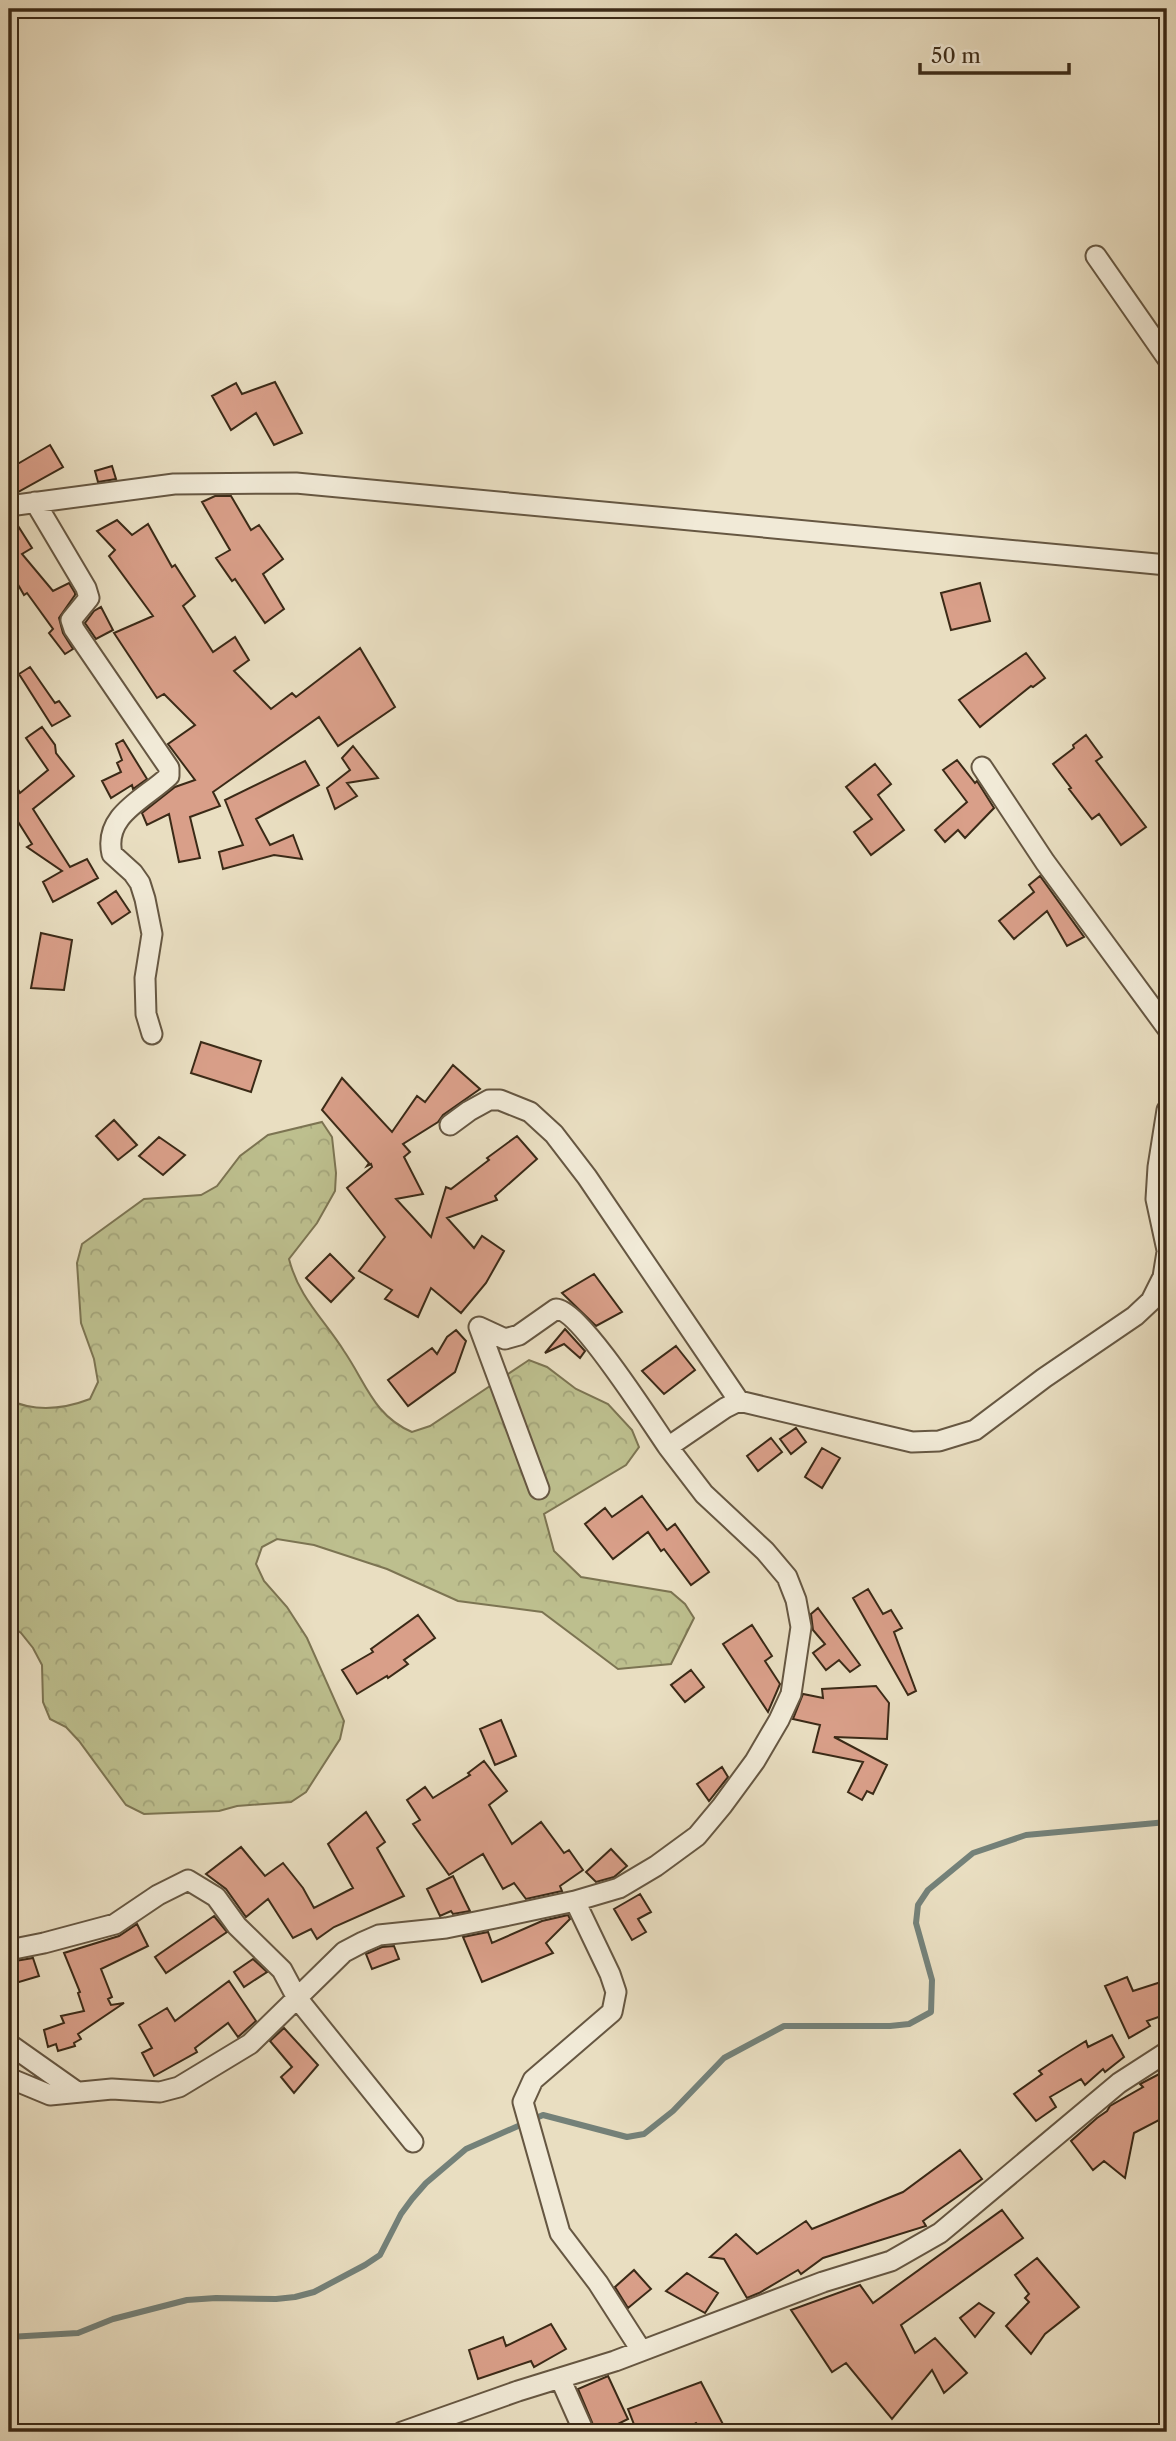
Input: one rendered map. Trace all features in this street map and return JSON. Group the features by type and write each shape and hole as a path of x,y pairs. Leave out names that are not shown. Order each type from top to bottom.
{"street":[{"path":"1096,256 1167,358"},
{"path":"9,506 174,484 296,483 1167,565"},
{"path":"35,502 86,588 89,598 71,620 74,629 170,768 169,776 128,809 114,823 110,834 111,854 133,873 140,883 152,934 145,978 146,1014 152,1034"},
{"path":"982,767 1045,862 1167,1028"},
{"path":"450,1125 489,1100 500,1100 530,1112 554,1134 587,1177 738,1401"},
{"path":"668,1447 738,1401 912,1442 939,1441 975,1430 1151,1301 1163,1277 1167,1251 1156,1199 1167,1110"},
{"path":"9,2078 50,2095 112,2089 160,2092 179,2087 250,2044 344,1952 379,1934 446,1928 575,1901 619,1888 656,1866 696,1836 722,1806 755,1760 791,1694 801,1627 796,1600 787,1577 765,1551 704,1494 603,1354 568,1313 556,1310 520,1335 505,1339 479,1327 539,1489"},
{"path":"9,1950 115,1924 158,1895 188,1880 216,1897 237,1926 282,1970 297,1998 413,2142"},
{"path":"575,1901 610,1974 615,1992 612,2012 533,2080 523,2102 560,2232 598,2283 641,2350"},
{"path":"9,2044 77,2092"},
{"path":"402,2432 518,2391 615,2361 824,2282 891,2261 930,2239 992,2192 1032,2154 1119,2083 1167,2052"},
{"path":"561,2378 584,2432"}],"green space":[{"path":"322,1122 332,1137 335,1191 317,1223 289,1259 305,1297 344,1351 372,1398 388,1417 412,1432 430,1426 529,1360 547,1367 576,1389 608,1404 632,1430 639,1447 626,1465 544,1514 554,1551 581,1577 671,1592 685,1604 694,1618 671,1664 618,1669 542,1612 458,1601 387,1569 314,1545 277,1539 262,1547 256,1564 264,1581 287,1607 307,1638 344,1721 340,1739 306,1792 291,1802 237,1806 219,1811 144,1814 126,1805 79,1741 66,1727 50,1719 43,1702 42,1665 21,1633 9,1624 9,1400 39,1408 70,1405 90,1399 98,1382 94,1359 81,1323 77,1263 82,1244 144,1199 201,1195 217,1186 240,1156 268,1135"}],"building":[{"path":"275,382 302,433 274,445 256,413 231,430 212,396 236,383 242,394"},
{"path":"50,445 63,467 18,492 9,494 9,469"},
{"path":"112,466 116,479 98,482 95,471"},
{"path":"215,496 231,496 251,530 259,525 283,559 263,574 284,609 265,623 235,579 232,581 216,558 230,550 202,502"},
{"path":"9,518 13,518 32,548 22,554 53,591 69,583 75,593 59,618 63,633 73,649 65,654 49,633 53,629 27,593 24,595 9,569"},
{"path":"117,520 132,535 148,524 172,567 175,565 195,596 183,606 213,652 235,637 249,660 234,671 271,709 292,693 296,697 360,648 395,707 338,746 319,717 213,792 220,806 190,817 200,858 179,862 169,814 147,825 142,813 175,787 195,780 168,744 195,725 164,694 157,698 114,633 153,616 109,556 115,550 97,531"},
{"path":"980,583 990,621 951,630 941,593"},
{"path":"101,607 113,630 96,639 85,623 94,611"},
{"path":"1026,653 1045,678 980,727 959,700"},
{"path":"30,667 55,703 59,701 70,716 52,726 19,674"},
{"path":"42,727 55,745 56,753 74,776 33,809 70,867 87,859 98,878 53,902 43,882 62,871 27,847 32,844 15,817 9,822 9,799 48,770 26,738"},
{"path":"1086,735 1102,757 1096,761 1146,827 1121,845 1099,814 1092,819 1053,764"},
{"path":"123,740 147,779 133,789 132,785 111,798 102,781 121,772 117,763 122,760 116,744"},
{"path":"353,746 378,778 347,783 357,796 335,809 327,788 350,770 342,758"},
{"path":"957,760 975,783 977,781 994,808 965,838 958,830 945,842 935,830 967,802 943,770"},
{"path":"305,761 319,785 256,819 270,845 293,835 302,859 274,855 223,869 219,852 243,845 225,800"},
{"path":"875,764 891,784 878,795 904,830 871,855 854,832 872,819 846,787"},
{"path":"1040,876 1084,937 1067,946 1047,911 1014,939 999,921 1034,892 1029,885"},
{"path":"116,891 130,912 112,924 98,903"},
{"path":"41,933 72,940 64,990 31,988"},
{"path":"201,1042 261,1061 251,1092 191,1073"},
{"path":"453,1065 480,1089 443,1115 438,1122 403,1144 410,1152 404,1157 423,1194 396,1199 431,1237 446,1187 451,1189 517,1136 537,1159 495,1196 497,1200 447,1218 474,1248 482,1236 504,1251 486,1283 461,1313 431,1288 418,1317 385,1299 392,1290 359,1271 385,1237 347,1188 372,1167 371,1164 367,1166 369,1163 322,1110 342,1078 392,1132 417,1096 425,1102"},
{"path":"114,1120 137,1145 118,1160 96,1136"},
{"path":"159,1137 185,1155 163,1175 139,1156"},
{"path":"330,1254 354,1278 331,1302 306,1278"},
{"path":"594,1274 622,1312 596,1326 562,1293"},
{"path":"565,1329 585,1351 580,1358 564,1344 545,1353"},
{"path":"456,1330 466,1341 455,1372 408,1406 388,1380 432,1348 437,1354 447,1337"},
{"path":"676,1346 695,1370 664,1394 642,1371"},
{"path":"796,1428 806,1442 791,1454 780,1439"},
{"path":"771,1438 782,1452 758,1471 747,1456"},
{"path":"822,1448 840,1458 822,1488 805,1477"},
{"path":"642,1496 667,1530 675,1524 709,1572 691,1585 648,1532 613,1559 585,1524 605,1508 612,1517"},
{"path":"868,1589 883,1614 891,1610 902,1628 894,1632 916,1691 908,1695 853,1598"},
{"path":"818,1608 860,1665 850,1672 839,1660 826,1670 813,1653 825,1644 813,1630 811,1614"},
{"path":"418,1615 435,1638 404,1660 408,1664 357,1694 342,1670 373,1652 371,1649"},
{"path":"752,1625 772,1656 765,1661 780,1684 768,1712 723,1644"},
{"path":"691,1670 704,1687 685,1702 671,1685"},
{"path":"876,1686 889,1703 887,1739 834,1737 887,1765 873,1794 867,1791 862,1800 848,1792 863,1762 813,1752 820,1725 793,1719 803,1694 823,1698 822,1689"},
{"path":"501,1720 516,1756 495,1765 480,1729"},
{"path":"484,1761 507,1791 489,1805 512,1844 541,1822 564,1853 569,1850 583,1870 560,1886 562,1891 526,1899 514,1883 503,1889 483,1854 449,1875 413,1824 420,1820 407,1800 425,1787 433,1798 470,1775 468,1773"},
{"path":"722,1767 728,1777 709,1801 697,1784"},
{"path":"366,1812 385,1842 377,1848 404,1896 334,1927 317,1939 311,1929 293,1938 268,1899 246,1917 226,1889 206,1874 241,1847 265,1876 283,1863 303,1888 314,1908 353,1888 328,1844"},
{"path":"611,1849 627,1866 614,1877 596,1882 586,1872"},
{"path":"453,1876 470,1911 453,1914 451,1911 440,1916 427,1889"},
{"path":"640,1894 651,1912 638,1919 646,1932 632,1940 614,1909"},
{"path":"568,1915 570,1919 546,1943 553,1953 482,1982 463,1937 488,1932 492,1943 542,1921"},
{"path":"214,1916 227,1932 166,1973 155,1957"},
{"path":"137,1924 148,1946 101,1969 112,1997 108,1999 111,2005 124,2003 78,2034 81,2039 74,2043 75,2046 58,2051 56,2044 48,2047 44,2030 64,2023 61,2016 84,2011 78,1993 80,1992 64,1953 119,1936"},
{"path":"394,1946 399,1959 372,1969 366,1954 382,1947"},
{"path":"33,1958 39,1976 9,1985 9,1962"},
{"path":"253,1959 267,1972 244,1987 234,1972"},
{"path":"1127,1977 1133,1991 1161,1982 1167,1994 1167,2014 1147,2021 1150,2026 1129,2038 1105,1986"},
{"path":"229,1981 256,2021 238,2037 228,2023 195,2048 197,2052 154,2076 142,2053 152,2048 139,2025 167,2008 175,2021"},
{"path":"284,2028 318,2065 294,2093 281,2077 292,2067 270,2041"},
{"path":"1112,2035 1124,2057 1105,2072 1103,2069 1085,2085 1081,2079 1050,2097 1056,2107 1036,2121 1014,2094 1042,2074 1039,2071 1086,2041 1088,2047"},
{"path":"1167,2070 1167,2116 1134,2133 1125,2178 1104,2161 1093,2170 1071,2141 1110,2106 1143,2087 1140,2084"},
{"path":"960,2150 982,2179 923,2221 926,2226 823,2258 801,2274 798,2270 747,2298 724,2259 710,2257 736,2234 757,2254 806,2221 812,2229 903,2192"},
{"path":"1002,2210 1023,2238 901,2325 915,2353 935,2338 967,2373 944,2393 932,2370 892,2419 846,2363 832,2372 791,2310 860,2285 873,2303"},
{"path":"1037,2258 1079,2307 1045,2334 1031,2354 1006,2326 1029,2302 1025,2298 1029,2294 1015,2275"},
{"path":"634,2270 651,2289 628,2308 615,2287"},
{"path":"687,2273 718,2293 705,2313 666,2291"},
{"path":"979,2303 994,2313 975,2337 960,2318"},
{"path":"551,2324 566,2349 534,2367 531,2361 478,2379 469,2350 503,2337 506,2346"},
{"path":"608,2376 628,2419 602,2432 596,2432 578,2389"},
{"path":"701,2382 727,2432 704,2432 696,2423 681,2432 637,2432 628,2409"}],"waterway":[{"path":"9,2337 78,2333 113,2319 187,2300 276,2299 314,2292 380,2255 401,2214 412,2199 426,2183 466,2149 543,2115 627,2137 644,2134 673,2111 724,2058 784,2026 890,2026 909,2024 931,2012 932,1980 916,1923 918,1905 928,1890 973,1853 1026,1835 1167,1822"}]}
